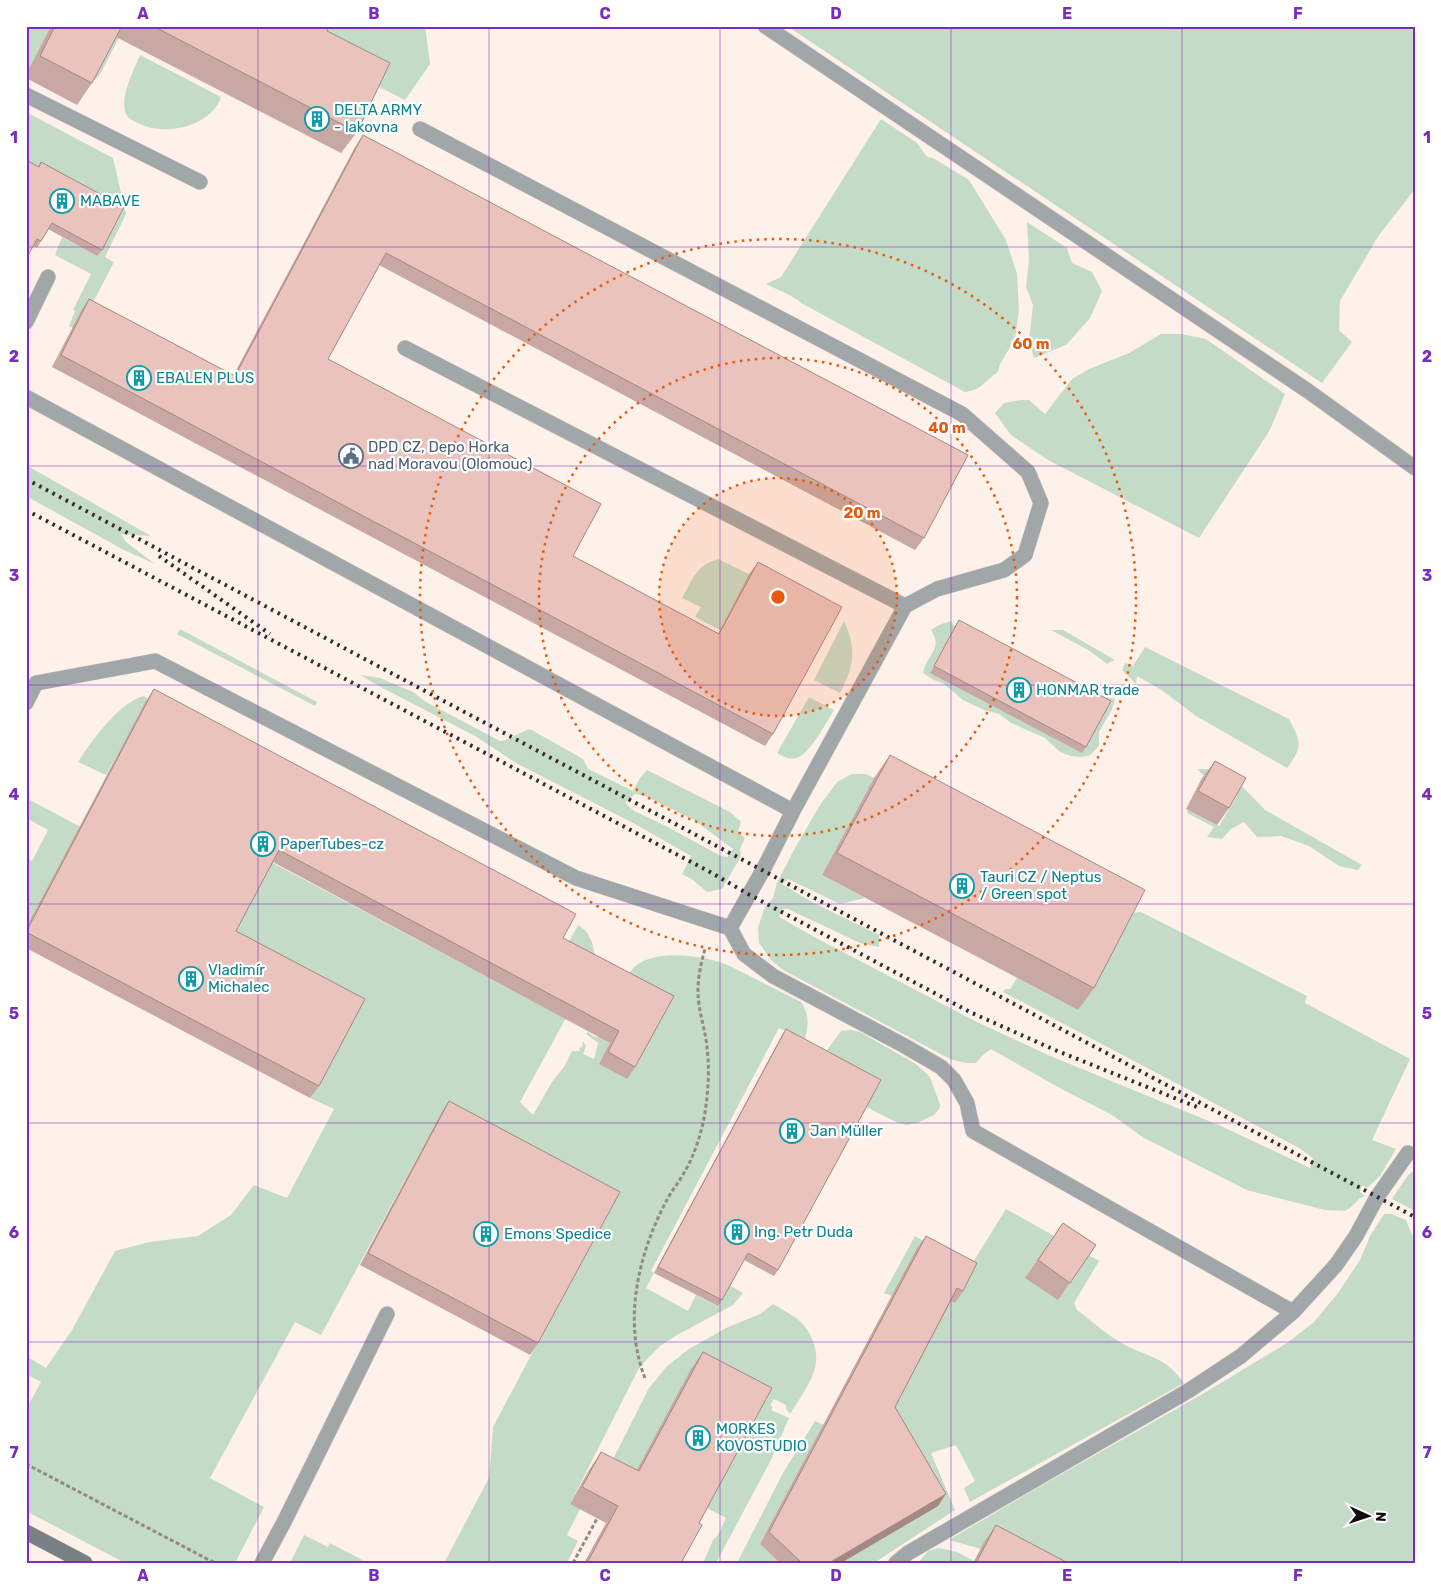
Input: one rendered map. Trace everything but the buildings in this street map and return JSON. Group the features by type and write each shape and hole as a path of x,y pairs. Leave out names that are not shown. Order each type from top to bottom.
{"street":[{"path":"26,1532 85,1563"}],"lane":[{"path":"764,26 1300,385 1415,468"},
{"path":"26,95 200,182"},
{"path":"420,129 962,414 1028,472 1041,504 1025,555 1004,570 937,589 905,606 730,928"},
{"path":"26,322 48,277"},
{"path":"406,348 905,606"},
{"path":"26,397 793,811"},
{"path":"26,703 31,680 155,661 576,878 730,928 744,954 773,976 903,1044 941,1067 954,1080 968,1103 973,1131 1293,1312"},
{"path":"896,1563 908,1553 1188,1391 1241,1356 1293,1312 1336,1265 1356,1236 1377,1197 1408,1153"},
{"path":"262,1563 387,1314"}],"path":[{"path":"645,1378 639,1361 636,1338 634,1315 636,1292 642,1264 654,1227 668,1198 685,1172 702,1125 707,1094 707,1048 698,991 701,963 712,922"},
{"path":"26,1464 215,1563"},
{"path":"573,1563 600,1512"}],"green space":[{"path":"26,26 96,26 119,38 99,76 92,82 26,75"},
{"path":"325,26 425,26 430,64 405,100 311,53"},
{"path":"787,26 1415,26 1415,189 1379,235 1340,301 1339,330 1352,342 1322,383"},
{"path":"140,55 221,97 216,107 197,122 173,129 149,127 130,119 126,114 124,100 128,84"},
{"path":"26,112 113,158 126,214 105,257 114,262 87,314 73,328 69,326 75,311 73,310 91,274 55,255 62,237 97,256 38,167 26,169"},
{"path":"881,119 917,143 927,157 933,158 969,180 1006,240 1017,274 1019,309 1015,339 1000,364 998,372 980,387 971,391 965,392 766,284 781,277"},
{"path":"1027,222 1067,248 1072,263 1092,272 1102,291 1090,318 1066,345 1034,358 1029,341 1033,305 1026,287 1029,260"},
{"path":"1161,334 1181,334 1206,339 1285,394 1270,430 1199,538 1048,460 1011,435 995,413 1004,403 1029,400 1045,414 1072,379 1089,369 1129,353"},
{"path":"26,465 151,536 121,534 126,542 155,564 122,549 26,496"},
{"path":"718,559 749,574 720,630 695,617 701,607 682,598 699,569"},
{"path":"844,621 851,640 852,657 851,666 840,693 814,680"},
{"name":"HONMAR trade","path":"950,621 955,626 930,673 1070,681 1105,697 1115,699 1112,709 1099,732 1099,746 1090,755 1081,757 1060,752 1045,738 1011,723 999,714 984,710 963,700 944,684 923,673 936,642 931,630"},
{"path":"180,629 317,702 315,706 177,634"},
{"path":"1051,630 1063,630 1115,660 1107,664 1090,651"},
{"path":"1145,647 1289,719 1298,739 1298,749 1287,768 1196,716 1163,691 1137,676 1136,684 1122,670 1125,663 1133,666"},
{"path":"360,675 380,678 413,692 426,702 500,741 530,729 583,759 588,769 633,791 647,770 730,812 741,822 738,831 745,838 740,849 741,856 722,889 707,892 693,880 682,874 691,856 633,823 516,763 475,736","holes":["635,794 645,796 694,820 733,849 727,857 721,856 634,811 625,803"]},
{"path":"143,696 149,699 106,775 78,762 106,724 124,707"},
{"path":"809,697 834,710 809,749 799,757 790,759 777,753"},
{"path":"1197,769 1212,769 1235,779 1265,810 1362,865 1358,870 1339,866 1309,846 1281,836 1257,837 1244,822 1231,829 1222,839 1207,837 1214,827 1187,813 1188,810 1219,826 1237,796"},
{"path":"852,774 866,774 874,778 822,875 865,898 840,904 788,879 782,884 812,902 879,935 879,947 860,943 788,909 782,909 779,917 975,1021 1048,1055 1221,1126 1310,1168 1313,1158 1299,1148 1003,992 1005,989 1010,989 1017,978 1078,1010 1130,913 1141,912 1307,996 1305,1003 1410,1059 1372,1140 1396,1149 1380,1176 1367,1188 1362,1185 1360,1192 1365,1196 1345,1211 1325,1210 1247,1190 1144,1138 1112,1115 991,1049 976,1063 966,1063 950,1059 785,971 772,961 759,943 758,928 764,909 773,898 777,883 820,805 837,782"},
{"path":"26,798 243,913 271,862 560,1016 562,954 578,925 586,931 592,942 596,958 578,996 520,1102 533,1115 572,1051 580,1051 579,1048 582,1047 583,1041 586,1046 583,1054 594,1059 598,1043 586,1034 588,1032 595,1037 601,1037 631,971 649,959 674,955 712,960 733,967 801,1002 806,1011 808,1021 805,1040 779,1028 651,1271 654,1273 646,1288 688,1311 696,1295 717,1306 729,1285 743,1293 733,1305 660,1346 638,1370 570,1504 580,1509 567,1535 578,1541 567,1563 444,1563 489,1478 493,1427 611,1204 441,1113 321,1335 295,1322 210,1478 264,1507 235,1563 125,1563 26,1511 26,1409 41,1382 26,1374 26,1356 46,1368 72,1330 115,1251 149,1242 198,1236 231,1215 254,1185 287,1198 334,1109 310,1098 356,1011 64,857 26,928 26,858 32,861 48,830 26,818"},
{"path":"851,1030 860,1032 916,1064 930,1077 940,1105 934,1115 917,1123 906,1125 866,1107 822,1057 841,1031"},
{"path":"1415,1170 1415,1211 1392,1199 1408,1175"},
{"path":"1006,1209 1099,1261 1074,1303 1077,1310 1120,1342 1164,1363 1184,1383 970,1502 964,1488 975,1481 956,1445 931,1453 955,1510 874,1563 841,1563 938,1506 847,1469 949,1300 955,1303 969,1275 892,1296 884,1293 915,1236 970,1267"},
{"path":"1384,1214 1391,1214 1406,1220 1412,1235 1415,1237 1415,1563 1023,1563 984,1543 981,1549 949,1540 1206,1392 1287,1343 1314,1322 1338,1293 1360,1260 1370,1236"},
{"path":"773,1304 796,1318 809,1332 816,1350 815,1368 806,1389 790,1414 786,1409 786,1405 774,1399 770,1405 773,1407 771,1410 789,1418 771,1460 716,1563 703,1563 713,1540 718,1535 726,1518 705,1507 627,1489 604,1477 649,1388 667,1366 689,1349 726,1328 760,1314"},
{"path":"815,1421 824,1425 760,1544 780,1563 737,1563 783,1473"},
{"path":"304,1535 328,1547 330,1543 368,1563 290,1563"},
{"path":"939,1548 957,1552 974,1561 973,1563 918,1563 928,1551"}],"railway":[{"path":"26,479 1415,1217"},
{"path":"26,510 972,1013 1055,1050 1197,1107"},
{"path":"159,556 270,634"}],"place":[{"name":"DELTA ARMY - lakovna","path":"317,119"},
{"name":"MABAVE","path":"62,201"},
{"name":"EBALEN PLUS","path":"139,378"},
{"name":"DPD CZ, Depo Horka nad Moravou (Olomouc)","path":"351,456"},
{"name":"HONMAR trade","path":"1019,690"},
{"name":"PaperTubes-cz","path":"263,844"},
{"name":"Tauri CZ / Neptus / Green spot","path":"962,886"},
{"name":"Vladimír Michalec","path":"191,979"},
{"name":"Jan Müller","path":"792,1131"},
{"name":"Ing. Petr Duda","path":"737,1232"},
{"name":"Emons Spedice","path":"486,1234"},
{"name":"MORKES KOVOSTUDIO","path":"698,1438"}]}
